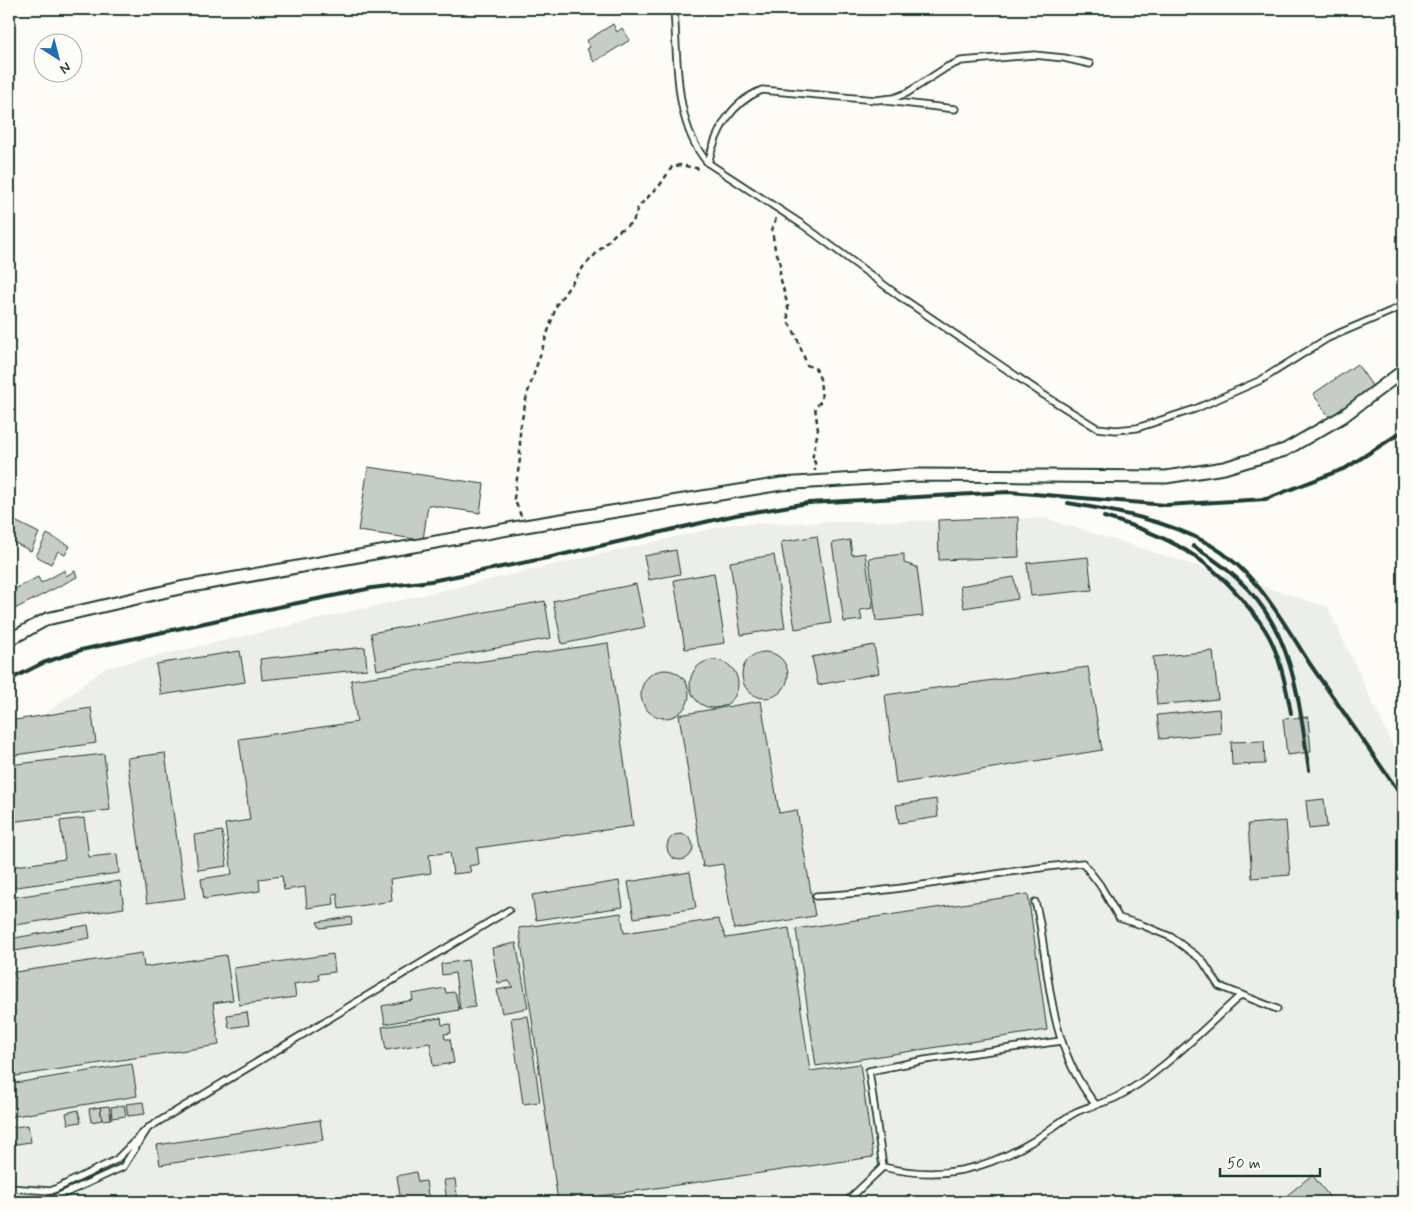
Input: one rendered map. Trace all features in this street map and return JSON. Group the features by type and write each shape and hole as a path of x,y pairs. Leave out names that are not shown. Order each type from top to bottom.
{"street":[{"path":"9,640 47,619 180,588 525,526 781,484 816,480 917,475 1166,477 1224,468 1286,450 1342,417 1403,371"}],"lane":[{"path":"674,9 681,92 687,126 698,152 708,163 803,224 898,296 1076,416 1097,428 1116,430 1137,428 1231,395 1261,380 1328,338 1403,306"},
{"path":"876,100 894,98 907,93 946,68 962,61 1034,55 1064,58 1090,64"},
{"path":"708,163 714,139 732,109 748,96 762,90 956,109"},
{"path":"816,896 888,891 1014,870 1083,863 1100,886 1118,918 1142,925 1171,937 1202,960 1219,986 1277,1009"},
{"path":"1035,902 1042,925 1054,1021 1080,1085 1096,1105"},
{"path":"9,1188 51,1190 116,1160 148,1128 509,910"},
{"path":"883,1167 912,1173 938,1174 970,1170 999,1160 1076,1112 1115,1097 1149,1076 1241,995"},
{"path":"883,1167 870,1071 926,1060 1061,1042"},
{"path":"46,1202 124,1167 148,1128"},
{"path":"846,1202 883,1167"}],"path":[{"path":"525,526 514,498 520,459 520,429 527,396 557,304 584,266 617,232 633,222 638,206 660,185 672,167 680,165 722,173"},
{"path":"778,209 772,230 775,249 780,262 780,276 788,307 788,322 796,335 807,365 816,369 820,379 822,400 815,407 818,430 812,460 815,462 816,480"}],"shaded area":[{"path":"1045,518 1328,607 1403,768 1403,1202 9,1202 9,743 105,668 732,524"}],"building":[{"path":"613,24 617,32 622,28 630,40 594,62 587,49 590,47 586,41"},
{"path":"1357,364 1373,387 1330,418 1313,394"},
{"path":"368,467 484,484 480,513 428,505 423,540 358,531"},
{"path":"1018,517 1019,557 939,560 938,520"},
{"path":"9,518 39,533 31,551 9,540"},
{"path":"47,534 70,546 65,555 58,551 51,564 36,556"},
{"path":"817,536 831,623 795,629 781,542"},
{"path":"850,540 852,555 865,553 873,608 860,610 862,620 844,622 832,543"},
{"path":"676,550 680,574 649,580 644,556"},
{"path":"904,554 904,563 917,567 923,616 876,621 869,558"},
{"path":"774,555 785,628 741,635 730,562"},
{"path":"1088,557 1092,590 1031,596 1027,563"},
{"path":"65,570 66,576 75,571 77,577 9,612 9,602 12,600 9,592 38,577 41,583"},
{"path":"714,573 725,643 685,649 674,580"},
{"path":"1014,577 1018,599 964,608 960,586"},
{"path":"636,584 645,627 562,644 553,601"},
{"path":"545,601 551,638 377,670 371,633"},
{"path":"608,643 633,826 477,848 479,864 469,866 471,872 453,874 450,852 429,855 431,873 390,879 392,901 339,909 337,893 333,894 334,904 307,908 305,887 284,890 282,876 259,879 260,891 204,899 201,879 232,874 225,824 250,820 239,739 357,722 351,680"},
{"path":"874,645 879,673 818,685 812,657"},
{"path":"365,647 367,669 262,680 260,659"},
{"path":"240,651 245,682 161,695 156,664"},
{"path":"1213,651 1218,699 1157,705 1153,657"},
{"path":"760,652 770,652 784,662 788,675 784,688 778,694 770,698 760,698 746,688 742,680 742,670 752,656"},
{"path":"714,660 723,662 731,667 736,675 738,684 736,693 731,701 723,706 714,708 705,706 697,701 692,693 690,684 692,675 697,667 705,662"},
{"path":"1088,667 1102,750 896,784 885,695"},
{"path":"665,670 674,672 682,677 687,685 689,694 687,703 682,711 674,716 665,718 656,716 648,711 643,703 641,694 643,685 648,677 656,672"},
{"path":"761,701 779,813 797,810 815,916 734,929 723,864 703,867 679,715"},
{"path":"91,708 96,743 9,756 9,721"},
{"path":"1219,709 1221,733 1160,739 1157,715"},
{"path":"1308,717 1311,752 1287,755 1283,719"},
{"path":"1264,741 1265,764 1232,765 1231,742"},
{"path":"165,753 185,898 147,903 127,758"},
{"path":"104,754 110,810 9,822 9,765"},
{"path":"936,799 938,817 899,823 896,805"},
{"path":"1324,799 1327,827 1309,829 1306,801"},
{"path":"84,818 89,857 117,854 119,873 9,888 9,867 65,859 60,821"},
{"path":"1286,821 1290,875 1252,878 1248,824"},
{"path":"222,831 227,866 198,870 194,835"},
{"path":"680,834 689,838 693,847 689,856 680,860 671,856 667,847 671,838"},
{"path":"690,872 696,908 634,918 628,882"},
{"path":"120,881 124,908 9,926 9,898"},
{"path":"619,881 623,907 536,920 532,895"},
{"path":"1028,894 1047,1030 816,1066 796,929"},
{"path":"621,913 624,933 718,919 726,938 789,928 810,1071 860,1064 873,1157 558,1202 519,928"},
{"path":"351,917 352,924 320,928 317,922"},
{"path":"88,925 90,938 9,952 9,939"},
{"path":"516,943 528,1008 502,1013 497,990 513,987 509,981 498,983 492,948"},
{"path":"142,953 144,967 226,955 233,1000 213,1003 219,1045 9,1077 9,973"},
{"path":"333,954 335,972 318,974 319,980 294,984 296,997 239,1005 234,968"},
{"path":"468,960 475,1007 460,1009 455,973 442,975 441,964"},
{"path":"445,988 446,993 455,992 459,1010 385,1024 382,1006 413,1000 412,994"},
{"path":"247,1012 249,1025 229,1028 227,1015"},
{"path":"528,1016 540,1102 523,1104 511,1018"},
{"path":"441,1018 442,1025 450,1024 451,1033 444,1034 445,1039 450,1039 454,1063 433,1066 430,1043 386,1050 382,1027"},
{"path":"132,1064 137,1096 9,1117 9,1084"},
{"path":"143,1102 145,1114 128,1116 126,1104"},
{"path":"124,1105 126,1116 112,1118 111,1107"},
{"path":"109,1106 111,1119 102,1120 100,1107"},
{"path":"100,1107 102,1120 91,1122 89,1109"},
{"path":"78,1110 81,1122 68,1124 66,1113"},
{"path":"320,1120 323,1140 160,1165 157,1145"},
{"path":"28,1125 31,1142 9,1145 9,1128"},
{"path":"416,1172 418,1182 426,1181 429,1202 401,1202 397,1176"},
{"path":"1312,1175 1333,1201 1279,1202"},
{"path":"455,1179 458,1202 447,1202 444,1180"},
{"path":"762,1196 771,1198 776,1202 751,1202"},
{"path":"666,1197 676,1202 656,1202"},
{"path":"727,1199 734,1202 715,1202"}],"railway":[{"path":"9,680 43,663 81,650 273,608 372,588 431,581 547,558 736,515 808,503 1009,492 1166,505 1266,499 1346,468 1403,431"},
{"path":"1068,503 1122,513 1175,529 1209,544 1241,568 1267,598 1310,664 1403,798"},
{"path":"1104,517 1147,531 1185,550 1202,561 1234,590 1253,613 1273,644 1283,673 1291,713"},
{"path":"1193,546 1225,568 1249,591 1268,615 1281,642 1291,670 1298,700 1309,770"}]}
